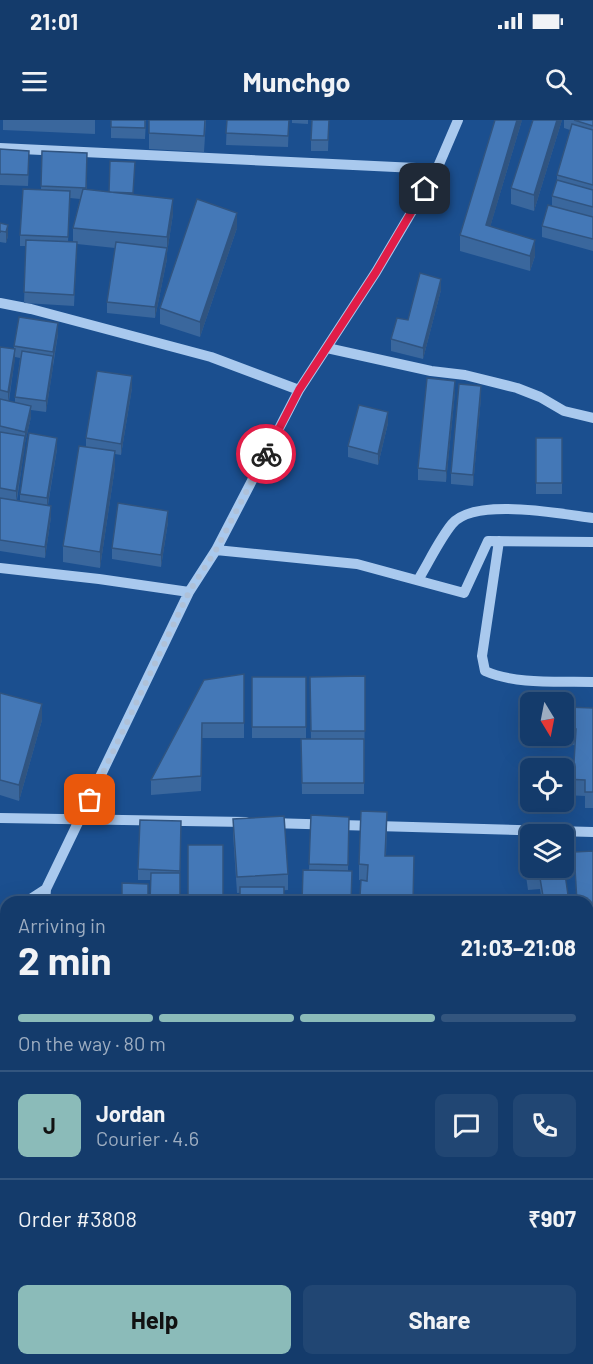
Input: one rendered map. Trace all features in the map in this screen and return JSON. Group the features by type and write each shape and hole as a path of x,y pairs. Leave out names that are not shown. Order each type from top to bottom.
{"street":[{"path":"46,896 46,890 189,592 216,550 299,390 376,272 437,169 458,120"},
{"path":"0,148 437,169"},
{"path":"0,303 211,357 299,390"},
{"path":"327,348 431,371 465,375 517,388 540,397 564,411 593,417"},
{"path":"418,580 454,522 477,511 498,508 593,518"},
{"path":"216,550 357,564 464,593 489,541 593,542"},
{"path":"499,541 482,656 485,671 498,677 516,680 593,682"},
{"path":"0,568 189,592"},
{"path":"0,818 80,818 593,832"},
{"path":"36,896 46,890"}],"building":[{"path":"111,120 145,120 145,128 111,127"},
{"path":"149,120 205,120 204,136 149,133"},
{"path":"227,120 289,120 288,136 226,133"},
{"path":"312,120 329,120 328,140 311,140"},
{"path":"495,120 517,120 486,225 535,240 530,256 460,235"},
{"path":"533,120 557,120 534,195 511,188"},
{"path":"574,120 593,120 593,126"},
{"path":"572,124 593,130 593,185 557,175"},
{"path":"0,149 29,151 28,175 0,174"},
{"path":"42,151 87,153 86,188 41,186"},
{"path":"110,161 135,162 133,193 109,192"},
{"path":"557,180 593,190 593,207 552,196"},
{"path":"23,189 70,191 68,237 20,235"},
{"path":"83,189 173,199 167,237 73,228"},
{"path":"197,199 237,213 200,322 160,308"},
{"path":"548,205 593,217 593,239 542,226"},
{"path":"0,223 8,225 6,232 0,231"},
{"path":"26,240 77,242 74,295 24,292"},
{"path":"116,242 167,248 155,307 107,302"},
{"path":"420,273 441,279 423,348 391,339 397,318 408,320"},
{"path":"19,317 58,323 53,352 14,346"},
{"path":"0,347 15,349 8,392 0,390"},
{"path":"22,351 53,356 46,401 15,397"},
{"path":"97,371 132,376 121,444 86,438"},
{"path":"427,378 455,381 446,471 418,468"},
{"path":"459,384 481,386 473,475 451,473"},
{"path":"0,399 31,406 25,432 0,426"},
{"path":"359,405 388,412 378,454 348,446"},
{"path":"0,432 25,436 16,491 0,488"},
{"path":"29,433 57,438 47,498 20,494"},
{"path":"536,438 562,438 562,483 536,483"},
{"path":"79,446 115,451 100,552 63,546"},
{"path":"0,498 51,506 45,547 0,540"},
{"path":"118,503 168,511 161,555 112,548"},
{"path":"244,674 244,723 202,723 201,776 151,780 204,680"},
{"path":"365,676 365,731 311,731 310,677"},
{"path":"252,677 306,677 306,727 252,727"},
{"path":"0,693 42,704 19,785 0,780"},
{"path":"574,707 593,708 593,792 585,792 585,780 574,779 576,729 574,729"},
{"path":"301,739 364,739 364,783 302,783"},
{"path":"361,811 387,812 385,856 414,856 413,896 360,896 361,880 367,881 368,865 359,864"},
{"path":"311,815 349,817 348,865 309,864"},
{"path":"284,816 288,874 237,877 233,819"},
{"path":"140,820 181,821 180,871 138,869"},
{"path":"188,845 223,845 223,896 188,896"},
{"path":"593,851 593,896 577,896 574,852"},
{"path":"303,870 352,871 351,896 302,896"},
{"path":"151,873 180,873 180,896 150,896"},
{"path":"540,878 566,878 568,896 543,896"},
{"path":"122,883 148,884 148,896 122,896"},
{"path":"240,887 284,887 284,896 240,896"}],"way so far":[{"path":"90,800 189,592 216,550 266,454"}],"route":[{"path":"266,454 299,390 376,272 425,189"}]}
